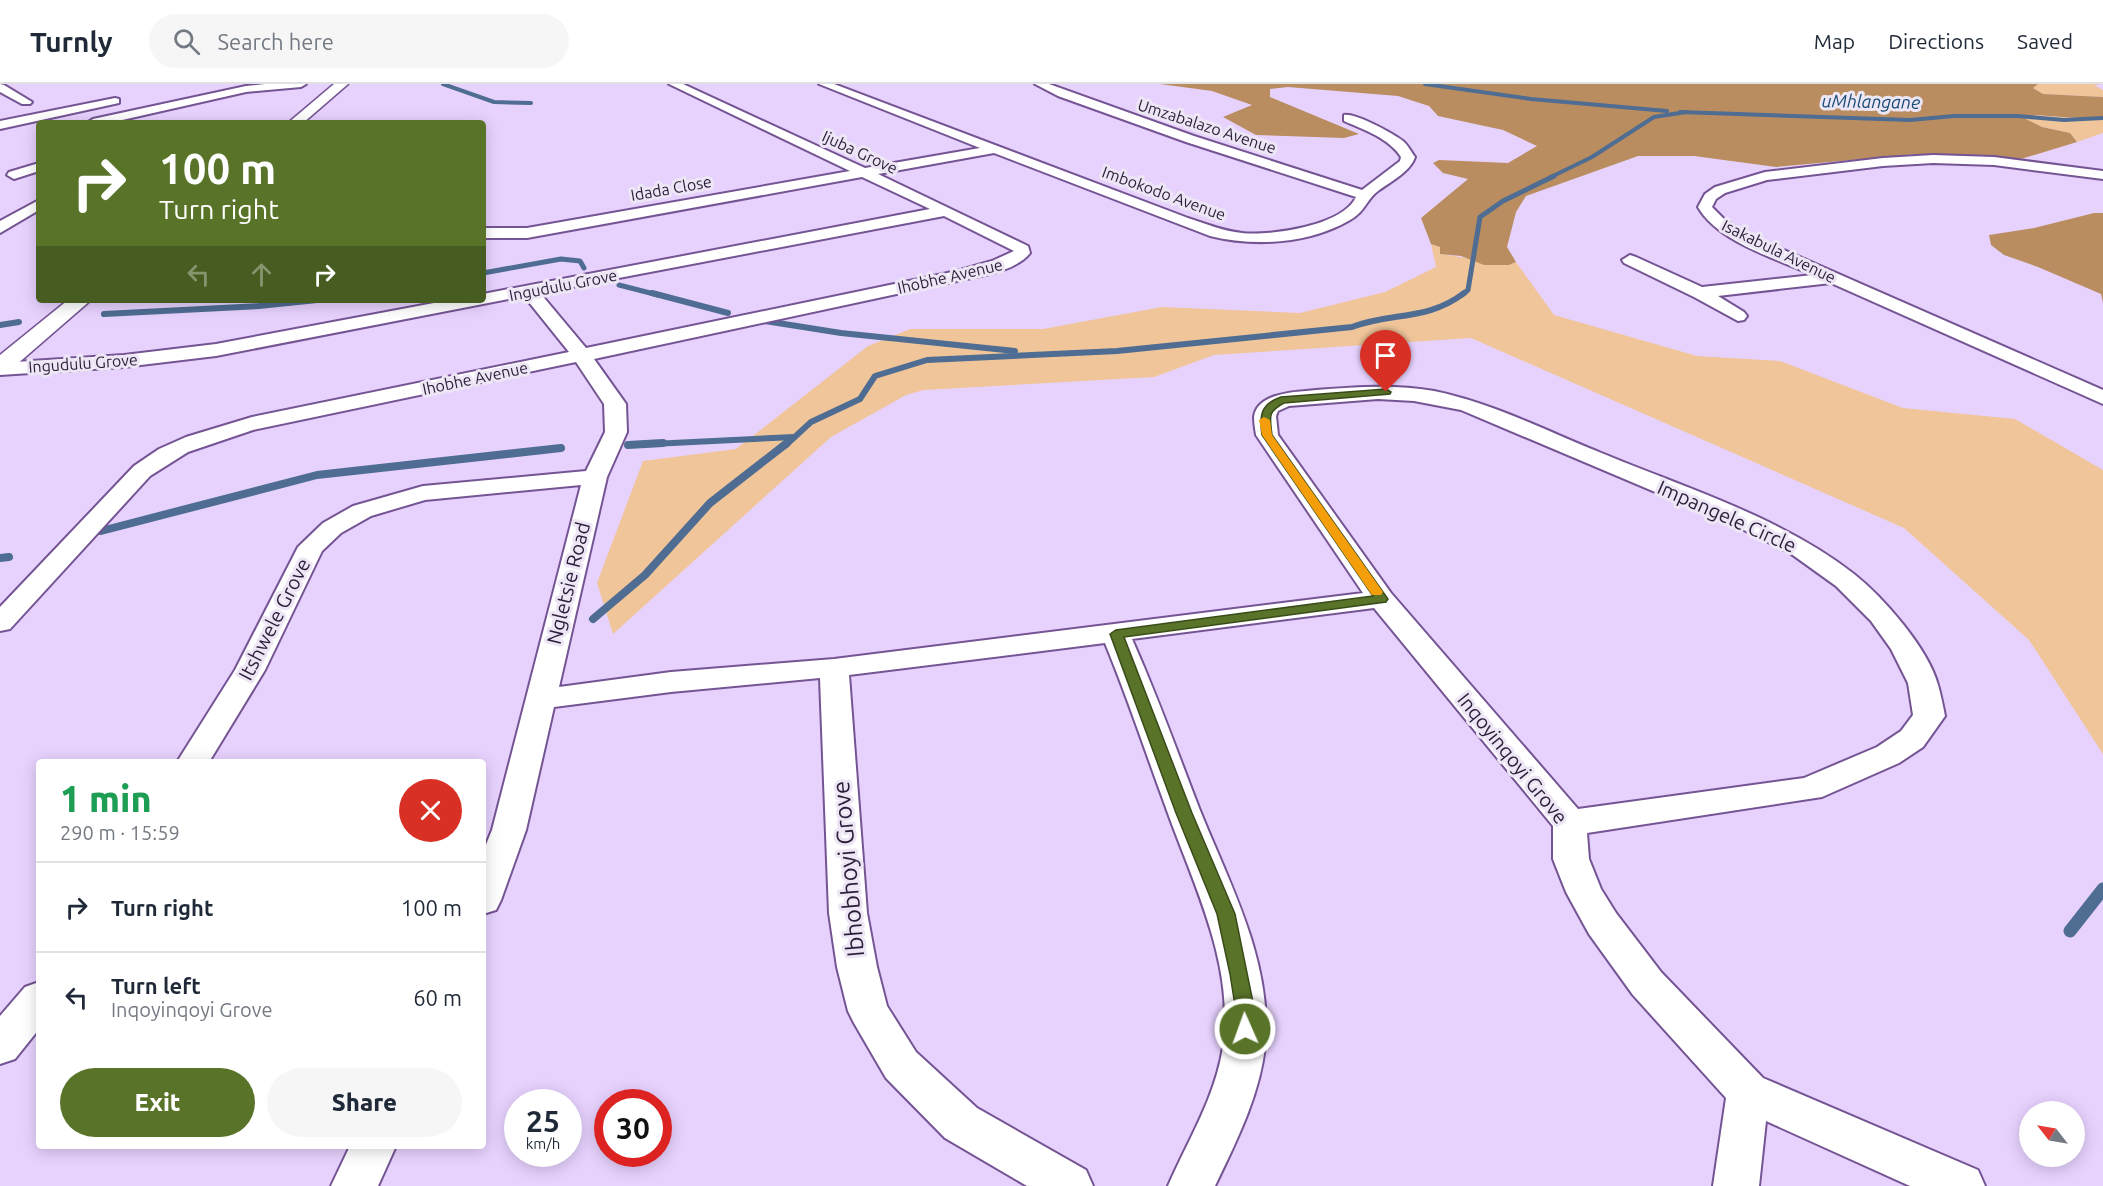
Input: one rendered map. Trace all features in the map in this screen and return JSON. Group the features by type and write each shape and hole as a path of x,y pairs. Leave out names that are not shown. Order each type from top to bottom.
{"street":[{"path":"106,120 246,89 301,84"},
{"path":"299,120 342,84"},
{"name":"Ijuba Grove","path":"674,84 1015,244 1022,249 1018,257"},
{"name":"Imbokodo Avenue","path":"824,84 1183,221 1243,238 1273,238 1327,225 1343,218 1359,207 1364,195 1406,164 1408,157 1400,145 1348,118"},
{"name":"Umzabalazo Avenue","path":"1040,84 1062,94 1179,135 1364,195"},
{"path":"0,87 26,102"},
{"path":"0,125 132,98"},
{"name":"Idada Close","path":"486,233 527,233 865,174 996,148"},
{"name":"Isakabula Avenue","path":"2103,175 1994,161 1900,160 1765,176 1735,184 1710,197 1705,207 1709,215 1720,225 1747,239 2103,398"},
{"path":"14,175 36,168"},
{"path":"0,228 36,206"},
{"name":"Ingudulu Grove","path":"486,300 945,211"},
{"name":"Ihobhe Avenue","path":"0,623 142,471 160,457 207,435 921,283 995,266 1018,257"},
{"path":"1630,260 1700,293 1738,316"},
{"path":"1700,293 1833,278"},
{"name":"Ngletsie Road","path":"486,892 510,830 595,477 616,432 615,404 582,356 530,292"},
{"path":"0,368 77,303"},
{"name":"Ingudulu Grove","path":"0,368 124,361 216,350 470,303"},
{"name":"Impangele Circle","path":"1264,425 1264,416 1269,407 1277,402 1290,399 1398,392 1443,398 1468,406 1747,522 1799,548 1845,580 1881,615 1905,648 1923,683 1929,716 1912,739 1878,762 1810,789 1570,823"},
{"name":"Inqoyinqoyi Grove","path":"1264,425 1267,435 1381,599 1570,823 1570,858 1602,927 1637,971 1748,1092 1962,1186"},
{"name":"Itshwele Grove","path":"195,759 250,670 305,557 320,537 332,528 362,510 423,493 595,477"},
{"path":"541,699 671,682 834,668 1381,599"},
{"path":"1116,634 1184,813 1226,914 1246,1012 1244,1047 1231,1097 1210,1150 1191,1186"},
{"name":"Ibhobhoyi Grove","path":"834,668 848,914 857,967 868,1011 901,1065 961,1123 1070,1186"},
{"path":"0,1046 36,1003"},
{"path":"1736,1186 1748,1092"},
{"path":"354,1186 372,1149"}],"shaded area":[{"path":"1160,84 2038,84 2033,88 2043,94 2103,97 2103,120 2036,115 2024,118 2042,127 2070,133 2077,142 2021,159 1917,154 1776,167 1694,156 1638,156 1526,196 1516,212 1507,247 1516,262 1509,265 1484,265 1461,256 1440,254 1440,247 1431,244 1421,218 1468,179 1443,173 1433,163 1439,160 1508,163 1537,146 1503,130 1438,116 1429,106 1398,96 1288,87 1270,89 1270,97 1359,134 1344,138 1256,135 1223,117 1252,105 1212,91"},
{"path":"2038,84 2103,84 2094,85 2103,90 2103,97 2043,94 2033,88"},
{"path":"2036,115 2103,120 2103,133 2077,142 2070,133 2042,127 2023,118"},
{"path":"2094,213 2103,213 2103,303 2101,294 2004,255 1991,245 1989,235 2034,228"},
{"path":"1431,244 1440,247 1441,254 1509,265 1516,262 1554,315 1697,356 1780,361 1903,408 2015,419 2103,470 2103,754 2029,640 1904,528 1471,338 1214,355 1154,377 924,390 906,395 831,437 613,634 597,583 643,461 736,449 868,346 910,329 1043,329 1162,307 1300,313 1385,292 1436,267"}],"waterway":[{"path":"443,84 494,102 531,103"},
{"name":"uMhlangane","path":"1425,84 1531,99 1667,111"},
{"name":"uMhlangane","path":"1680,112 1685,112"},
{"path":"1551,177 1592,157 1654,117 1685,112"},
{"name":"uMhlangane","path":"1685,112 1910,120 1954,116 2018,116 2064,120 2103,118"},
{"path":"1462,295 1468,290 1480,217 1503,201 1554,176"},
{"path":"486,272 561,259 580,261 584,268"},
{"path":"619,285 658,295"},
{"path":"652,293 728,313"},
{"path":"786,445 811,422 860,399 875,376 927,360 1117,351 1352,327 1437,308 1464,293"},
{"path":"104,314 288,303"},
{"path":"765,321 841,333 1015,351"},
{"path":"0,325 19,322"},
{"path":"632,445 794,437"},
{"path":"628,445 663,443"},
{"path":"593,619 645,575 710,503 787,443"},
{"path":"101,531 317,475 561,448"},
{"path":"0,558 9,557"},
{"path":"2070,931 2103,889"}],"slow traffic":[{"path":"1264,420 1267,435 1377,592"}],"route":[{"path":"1245,1029 1246,1012 1240,974 1226,914 1184,813 1116,634 1381,599 1267,435 1264,416 1269,407 1281,400 1386,392"}]}
